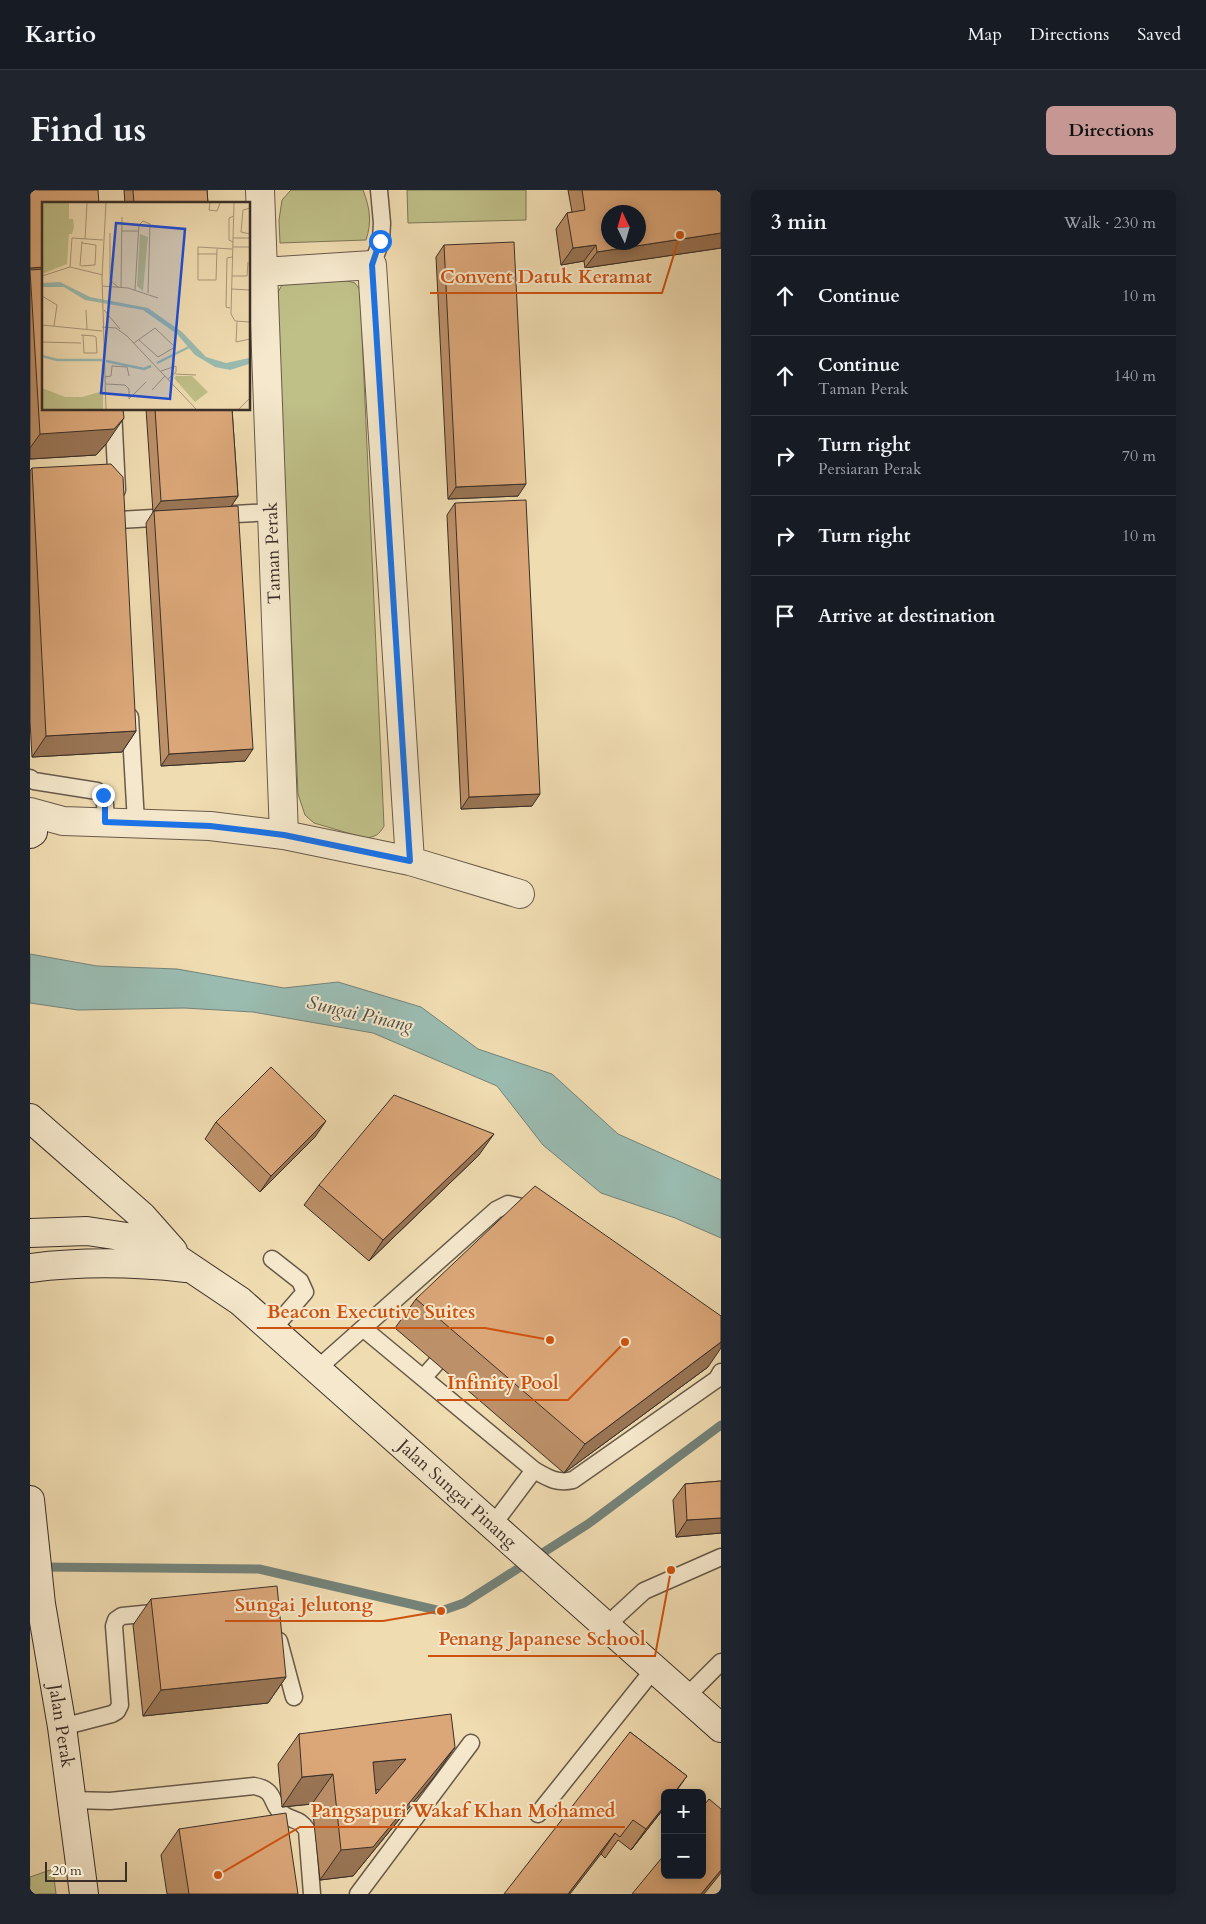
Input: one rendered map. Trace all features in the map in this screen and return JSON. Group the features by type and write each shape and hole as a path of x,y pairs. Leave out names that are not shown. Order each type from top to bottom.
{"street":[{"name":"Taman Perak","path":"260,190 258,259 272,512 284,835"},
{"path":"258,259 372,265 410,861"},
{"path":"31,828 63,821 136,822 210,826 284,835 410,861 520,894"},
{"path":"30,1118 142,1216 188,1268"},
{"name":"Jalan Sungai Pinang","path":"30,1233 87,1231 127,1237 158,1246 188,1268 213,1282 240,1301 721,1728"},
{"name":"Jalan Sungai Pinang","path":"30,1268 59,1264 136,1262 188,1268"},
{"name":"Jalan Perak","path":"30,1500 41,1604 62,1726 84,1894"}],"lane":[{"path":"372,265 380,241 382,224 379,190"},
{"path":"113,410 120,540"},
{"path":"97,468 116,467"},
{"path":"205,516 272,512"},
{"path":"119,520 186,517"},
{"path":"129,705 136,822"},
{"path":"30,778 34,781 97,791 103,795 105,801 105,822"},
{"path":"317,1369 502,1206 508,1204 522,1207 546,1224"},
{"path":"272,1259 300,1281 304,1286 305,1292 272,1330"},
{"path":"426,1273 441,1285"},
{"path":"390,1305 405,1317"},
{"path":"364,1329 534,1470 552,1481 562,1483 573,1480 716,1379 721,1372"},
{"path":"422,1378 447,1351 433,1340"},
{"path":"496,1529 534,1470"},
{"path":"606,1626 644,1591 721,1556"},
{"path":"62,1726 112,1714 117,1711 120,1705 114,1626 116,1620 122,1616 181,1611"},
{"path":"274,1621 294,1697"},
{"path":"686,1697 721,1662"},
{"path":"538,1814 654,1669"},
{"path":"358,1894 471,1743"},
{"path":"72,1800 110,1801 254,1786 265,1788 271,1793 278,1809 283,1815 302,1823 307,1830 312,1894"}],"green space":[{"path":"291,190 363,190 369,215 366,240 280,243 279,220 282,200"},
{"path":"407,190 526,190 526,220 408,223"},
{"path":"290,281 348,281 355,283 360,290 384,826 374,836 368,838 314,823 305,815 298,794 277,294 282,285"},
{"path":"53,1869 56,1894 30,1894 30,1877"}],"water":[{"name":"Sungai Pinang","path":"30,954 97,966 177,969 284,988 338,982 421,1007 478,1049 552,1074 618,1134 721,1180 721,1238 675,1218 601,1193 543,1145 497,1086 373,1033 253,1012 184,1008 78,1010 30,1003"}],"building":[{"path":"30,190 98,190 99,202 42,202 42,267 30,268"},
{"path":"133,190 207,190 208,202 134,202"},
{"path":"582,190 721,190 721,233 646,244 646,205 601,205 601,250 610,250 597,252 596,245 573,248 567,213 585,210"},
{"path":"514,242 526,484 456,487 444,245"},
{"path":"42,269 42,410 123,410 124,418 114,429 40,434 30,270"},
{"path":"155,410 232,410 238,496 161,501"},
{"path":"111,464 123,477 136,731 46,736 32,468"},
{"path":"526,500 540,794 469,797 455,503"},
{"path":"238,506 253,749 169,754 154,511"},
{"path":"271,1067 326,1121 271,1176 216,1122"},
{"path":"394,1095 494,1134 383,1240 319,1185"},
{"path":"535,1186 721,1316 721,1342 585,1444 416,1299"},
{"path":"721,1481 721,1518 687,1520 685,1484"},
{"path":"277,1586 286,1677 161,1690 151,1599"},
{"path":"451,1714 455,1747 373,1847 341,1850 333,1774 302,1777 299,1734","holes":["406,1759 376,1794 373,1762"]},
{"path":"630,1732 687,1776 677,1789 661,1789 661,1810 646,1829 633,1820 620,1837 615,1833 568,1894 504,1894"},
{"path":"709,1799 721,1809 721,1870 701,1894 632,1894 661,1859 661,1879 706,1879 706,1803"},
{"path":"286,1813 298,1894 189,1894 179,1829"}],"waterway":[{"path":"40,1567 259,1569 441,1611 464,1603 588,1524 721,1425"}],"place":[{"name":"Convent Datuk Keramat","path":"680,235"},
{"name":"Beacon Executive Suites","path":"550,1340"},
{"name":"Infinity Pool","path":"625,1342"},
{"name":"Penang Japanese School","path":"671,1570"},
{"name":"Sungai Jelutong","path":"441,1611"},
{"name":"Pangsapuri Wakaf Khan Mohamed","path":"218,1875"}],"route":[{"path":"103,795 105,801 105,822 210,826 284,835 410,861 372,265 380,241"}]}
